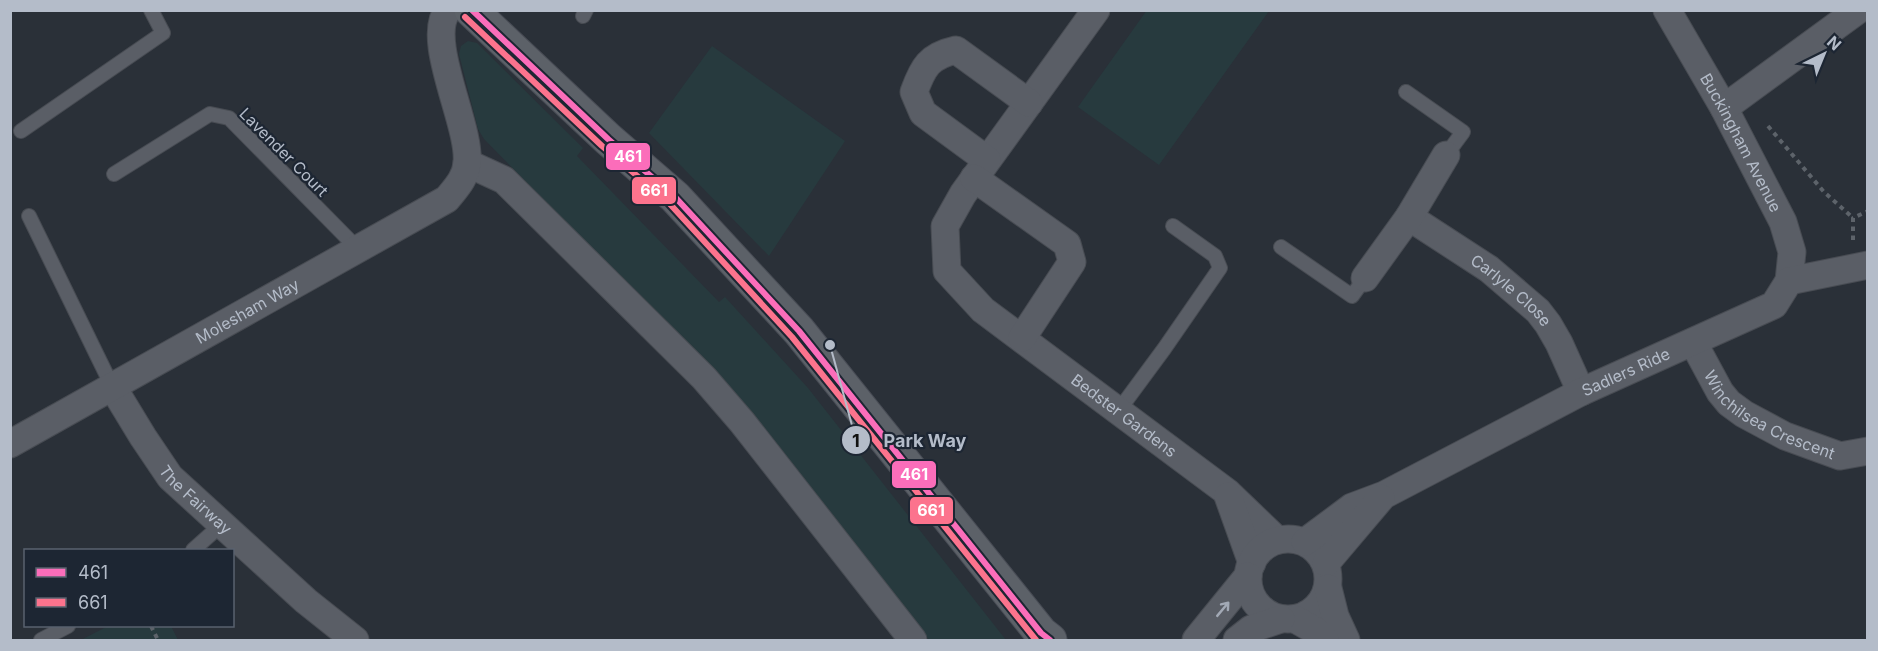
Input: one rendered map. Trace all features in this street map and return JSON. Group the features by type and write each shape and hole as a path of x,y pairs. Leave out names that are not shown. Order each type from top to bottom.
{"main road":[{"path":"471,10 608,139 675,197 785,315 837,376 1045,638"}],"street":[{"path":"448,10 443,16 440,42 464,136 467,163 504,180 704,378 742,422 913,640"},
{"name":"Bedster Gardens","path":"1096,10 963,194 945,226 947,271 983,310 1227,492 1277,540"},
{"name":"Buckingham Avenue","path":"1667,10 1732,102 1783,222 1792,252 1789,281"},
{"path":"1732,102 1858,10"},
{"path":"1022,338 1072,262 1067,244 981,169 923,113 914,92 922,71 939,54 956,50 1029,104"},
{"path":"1365,278 1409,217 1446,155"},
{"name":"Molesham Way","path":"10,444 447,199 461,181 467,163"},
{"name":"Carlyle Close","path":"1409,217 1489,268 1538,312 1559,343 1581,392"},
{"path":"1789,281 1868,265"},
{"name":"Sadlers Ride","path":"1305,542 1352,507 1384,495 1581,392 1774,305 1789,281"},
{"name":"Winchilsea Crescent","path":"1693,342 1720,392 1729,403 1744,414 1785,436 1839,456 1868,451"},
{"name":"The Fairway","path":"112,386 170,477 306,601 356,640"},
{"path":"1227,492 1250,570 1249,588 1261,608 1270,615 1288,619 1316,632 1325,640"},
{"name":"Sadlers Ride","path":"1327,575 1384,495"},
{"path":"1196,640 1250,570 1262,549 1277,540 1287,538 1305,542 1314,548 1327,575 1335,616 1346,640"},
{"path":"1237,640 1251,629 1306,615 1316,608 1324,599 1327,575"}],"lane":[{"path":"21,131 163,33 151,10"},
{"path":"1406,92 1463,132 1446,155"},
{"name":"Lavender Court","path":"114,174 210,114 229,118 359,250"},
{"path":"29,216 112,386"},
{"path":"1119,410 1220,268 1215,256 1173,226"},
{"path":"1281,247 1352,296 1365,278"},
{"path":"194,549 221,525"},
{"path":"41,640 66,627"}],"path":[{"path":"1732,102 1853,218"}],"green space":[{"path":"1147,10 1269,11 1159,165 1078,107"},
{"path":"468,41 477,43 583,148 577,156 719,302 725,297 808,388 1006,640 929,640 733,393 484,139 478,129 459,54 461,46"},
{"path":"712,46 845,141 769,256 649,133"},
{"path":"106,627 172,627 178,640 81,640"}],"transit line":[{"name":"461","path":"472,10 608,139 675,197 799,331 1041,633 1050,640"},
{"name":"661","path":"465,17 602,146 669,203 792,337 1036,640"}],"place":[{"name":"Park Way","path":"830,345"}]}
